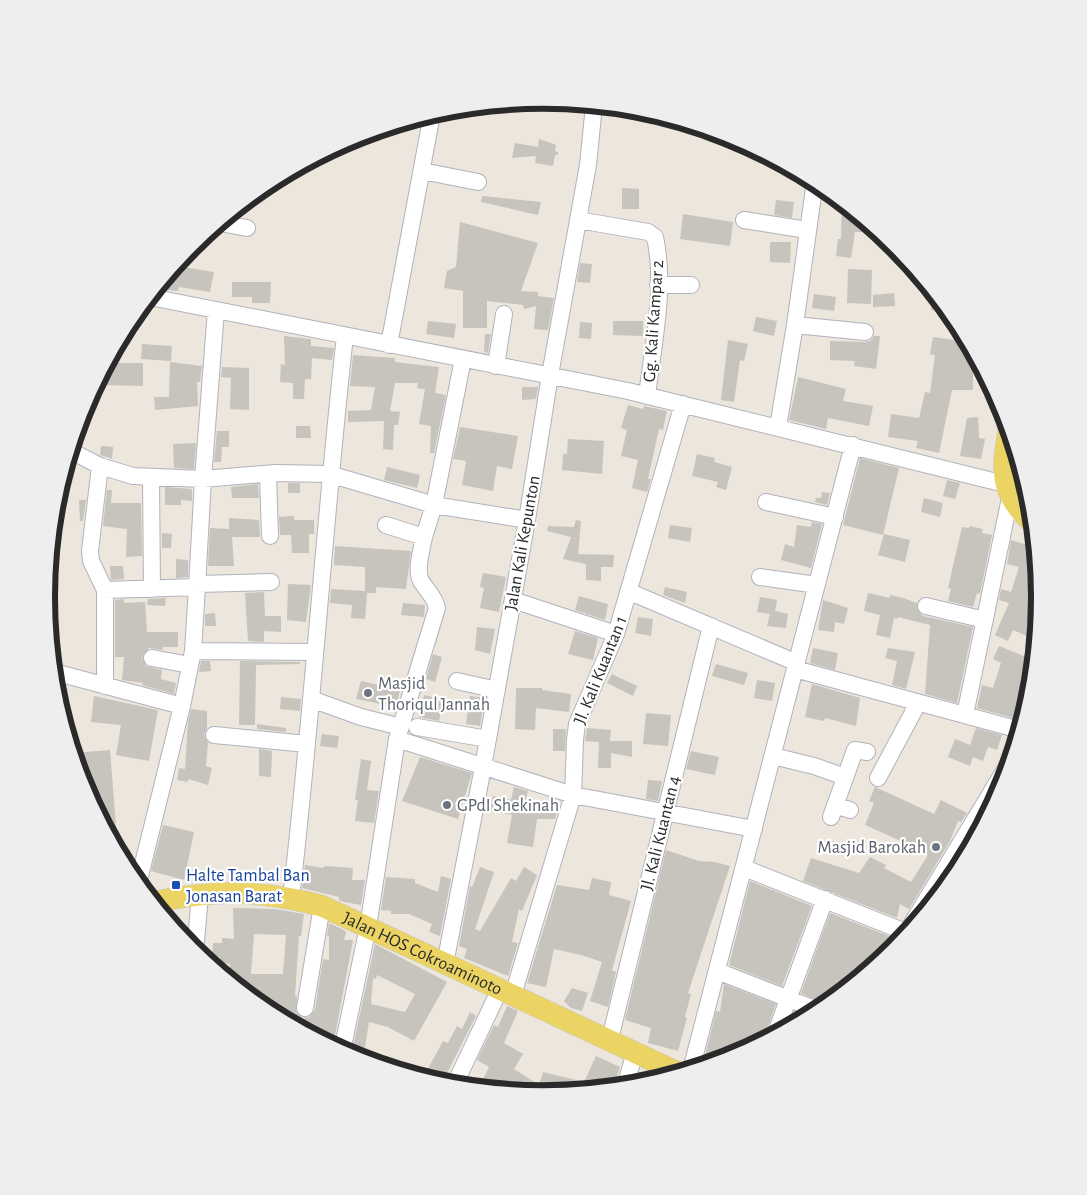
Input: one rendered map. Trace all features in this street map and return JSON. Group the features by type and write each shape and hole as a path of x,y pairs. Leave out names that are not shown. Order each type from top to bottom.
{"main road":[{"path":"1010,452 1003,468 1008,491 1020,512 1025,516"},
{"name":"Jalan HOS Cokroaminoto","path":"161,901 200,894 248,892 291,898 322,906 669,1069"}],"street":[{"name":"Jalan Kali Kepunton","path":"445,964 483,767 527,520 550,375 578,220 591,139 593,112"},
{"path":"388,345 431,122"},
{"path":"422,171 478,182"},
{"path":"778,427 795,325 814,190"},
{"name":"Gg. Kali Kampar 2","path":"578,220 652,234 658,255 658,285 648,396"},
{"path":"744,220 807,230"},
{"path":"228,224 247,228"},
{"path":"658,285 691,285"},
{"path":"157,298 648,396 853,446 1008,491 985,620 965,715"},
{"path":"141,874 192,658 216,310"},
{"path":"496,366 504,314"},
{"path":"795,325 865,332"},
{"path":"291,898 344,336"},
{"path":"344,1043 368,927 399,733 438,608 436,601 420,580 419,573 424,537 434,504 463,360"},
{"name":"Jl. Kali Kuantan 1","path":"458,1079 506,992 573,795 575,740 578,724 616,634 630,592 683,404"},
{"path":"693,1062 853,446"},
{"path":"77,454 100,466 133,476 203,479 268,474 330,474 434,504 527,520"},
{"path":"100,466 90,551 92,561 105,590 105,686"},
{"path":"268,474 270,536"},
{"path":"151,477 152,589"},
{"path":"766,502 835,516"},
{"path":"386,525 424,537"},
{"path":"760,577 817,585"},
{"path":"105,590 271,582"},
{"path":"630,592 711,626 796,666 918,703 1014,728"},
{"path":"513,600 616,634"},
{"path":"926,606 985,620"},
{"name":"Jl. Kali Kuantan 4","path":"610,1040 711,626"},
{"path":"152,658 314,652"},
{"path":"61,674 182,706"},
{"path":"457,680 497,690"},
{"path":"311,699 361,717 483,767 573,795 665,814 754,829"},
{"path":"878,778 918,703"},
{"path":"417,727 488,738"},
{"path":"214,735 307,744"},
{"path":"838,811 845,777 855,750 867,752"},
{"path":"773,756 814,766 845,777"},
{"path":"963,848 983,811"},
{"path":"744,868 825,899 898,934"},
{"path":"196,941 200,894"},
{"path":"779,1026 825,899"},
{"path":"305,1008 322,906"},
{"path":"717,971 810,1007"},
{"path":"627,1079 635,1052"}],"building":[{"path":"539,139 556,145 555,151 558,152 558,155 555,155 553,166 535,163 536,156 512,158 515,143 538,147"},
{"path":"622,188 639,189 639,209 622,209"},
{"path":"482,196 541,202 538,215 481,202"},
{"path":"776,200 794,202 792,218 774,215"},
{"path":"842,211 868,232 855,232 851,258 836,256 838,239 841,239"},
{"path":"683,214 733,222 730,246 680,239"},
{"path":"460,222 538,243 521,291 538,292 538,296 554,298 548,330 534,329 536,306 524,309 523,305 487,301 487,328 463,328 463,291 444,288 447,271 456,267"},
{"path":"770,242 791,242 790,263 770,262"},
{"path":"580,263 592,264 590,283 577,282"},
{"path":"183,267 214,272 210,292 179,287 178,291 165,290"},
{"path":"848,269 872,270 871,304 847,303"},
{"path":"232,282 271,282 270,303 252,303 252,297 232,297"},
{"path":"894,293 895,306 873,307 873,295"},
{"path":"814,294 836,297 834,311 812,308"},
{"path":"931,301 939,311 931,310"},
{"path":"756,317 777,321 774,336 753,331"},
{"path":"428,321 456,324 454,338 426,334"},
{"path":"613,321 643,321 643,336 613,335"},
{"path":"580,322 592,323 591,339 579,338"},
{"path":"485,334 491,334 488,353 484,352"},
{"path":"284,336 311,339 311,346 334,348 332,360 312,358 311,379 305,379 304,399 293,399 293,383 280,382 281,364 285,365"},
{"path":"874,336 880,336 876,369 854,366 855,361 830,360 830,341 864,342 870,341"},
{"path":"933,337 959,341 973,364 973,390 952,390 939,453 916,448 918,441 888,437 891,414 919,418 925,392 930,393 935,355 930,354"},
{"path":"728,340 748,344 744,361 740,360 734,402 721,400"},
{"path":"142,344 172,346 171,361 141,359"},
{"path":"353,355 395,358 395,362 439,367 435,393 446,395 434,453 430,453 431,426 419,424 425,389 417,388 418,383 395,383 390,411 400,412 398,425 394,425 393,450 383,449 384,421 348,422 348,411 371,410 375,387 350,386"},
{"path":"170,362 202,366 200,382 197,382 198,406 155,410 154,397 169,397"},
{"path":"115,363 143,363 143,386 104,385"},
{"path":"222,367 249,368 249,410 230,409 231,378 221,377"},
{"path":"798,377 846,389 843,401 873,406 869,426 828,418 826,429 789,420"},
{"path":"522,387 538,387 536,399 522,400"},
{"path":"628,405 643,409 644,406 667,411 663,430 659,429 647,492 632,488 638,460 621,456 627,430 621,428"},
{"path":"978,417 979,438 985,439 981,459 960,456 967,418"},
{"path":"296,426 310,426 311,438 296,438"},
{"path":"460,427 518,436 512,469 497,466 493,491 462,485 466,461 453,459"},
{"path":"217,431 229,431 229,447 222,447 221,462 214,462"},
{"path":"568,439 604,441 602,474 562,470 563,454 567,454"},
{"path":"196,443 194,469 174,468 173,444"},
{"path":"101,446 113,447 112,459 100,455"},
{"path":"697,454 715,458 714,462 732,467 726,490 716,487 718,482 692,476"},
{"path":"860,458 899,468 883,535 843,525"},
{"path":"387,467 420,475 417,488 384,480"},
{"path":"947,480 960,483 955,499 943,496"},
{"path":"288,483 300,483 300,493 288,493"},
{"path":"258,484 259,498 232,498 231,487"},
{"path":"165,487 192,489 192,501 181,500 181,505 165,505"},
{"path":"107,490 112,490 111,503 141,503 142,556 126,557 127,529 103,526"},
{"path":"822,492 830,493 827,505 815,502 816,498 821,498"},
{"path":"924,498 943,503 940,517 921,512"},
{"path":"79,500 86,500 83,521 80,521"},
{"path":"294,516 294,520 314,520 314,534 309,534 309,553 292,553 291,535 280,535 279,517"},
{"path":"229,518 259,520 260,537 232,537 234,566 208,566 210,528 229,529"},
{"path":"576,520 581,521 578,554 614,555 613,567 601,567 601,581 586,580 586,564 563,559 571,537 547,531 548,526 574,527"},
{"path":"812,522 822,524 811,568 781,560 785,544 794,547 797,525 811,527"},
{"path":"670,525 692,528 690,542 668,538"},
{"path":"970,526 983,529 982,533 992,535 980,594 977,593 973,607 948,601 951,589 948,588 962,527 969,528"},
{"path":"162,533 172,534 171,548 162,548"},
{"path":"884,534 910,540 905,562 878,555"},
{"path":"1011,540 1027,545 1029,540 1032,597 1030,637 1013,630 1008,641 995,635 1009,603 999,600 1001,589 1011,592 1019,567 1007,564"},
{"path":"335,546 411,551 406,589 376,587 376,593 367,593 365,619 351,618 352,605 330,603 331,589 365,591 365,567 334,565"},
{"path":"176,559 188,560 188,577 176,578"},
{"path":"110,566 123,566 124,579 111,580"},
{"path":"483,573 506,577 499,612 480,608 484,588 480,587"},
{"path":"288,584 311,585 306,622 287,620"},
{"path":"665,587 687,592 685,603 663,595"},
{"path":"264,592 265,616 281,616 281,632 264,631 264,642 248,641 245,593"},
{"path":"868,593 890,598 890,595 903,598 917,603 917,609 923,616 973,627 957,703 925,694 930,625 898,617 898,619 894,618 890,638 876,635 880,615 864,611"},
{"path":"579,596 608,604 605,620 575,610"},
{"path":"760,597 777,600 775,611 788,614 786,628 767,626 770,614 757,612"},
{"path":"166,598 165,606 147,605 148,599"},
{"path":"124,599 124,603 145,602 147,632 178,632 178,647 163,647 163,650 149,648 142,657 146,666 162,670 161,679 176,683 174,694 142,685 143,683 122,680 124,657 115,657 115,600"},
{"path":"823,600 848,608 844,624 835,622 834,632 818,630"},
{"path":"403,603 425,605 424,617 401,615"},
{"path":"215,613 216,626 205,626 205,614"},
{"path":"638,617 653,619 651,636 635,633"},
{"path":"477,627 495,629 490,654 475,650"},
{"path":"575,631 598,638 593,660 568,654"},
{"path":"999,646 1026,657 1024,661 1028,664 1023,693 1016,719 977,708 982,685 993,688 1001,663 993,659"},
{"path":"813,648 838,653 835,670 810,663"},
{"path":"888,648 915,652 906,689 892,685 897,661 885,658"},
{"path":"433,654 442,657 435,682 426,679"},
{"path":"201,661 210,661 211,671 199,672"},
{"path":"240,661 300,662 300,664 256,665 255,725 239,725"},
{"path":"716,664 748,673 744,685 712,676"},
{"path":"612,674 637,686 633,696 607,683"},
{"path":"757,680 775,683 772,701 754,698"},
{"path":"361,681 400,690 396,707 356,699"},
{"path":"812,684 860,698 856,726 825,718 824,721 805,717"},
{"path":"516,688 542,688 542,690 571,694 569,712 536,708 535,730 515,729"},
{"path":"424,695 444,700 439,721 419,717"},
{"path":"94,696 158,710 149,761 116,755 121,725 91,722"},
{"path":"470,696 485,698 480,726 466,724"},
{"path":"281,697 301,699 300,711 280,709"},
{"path":"191,709 207,711 207,728 204,735 208,743 206,766 212,768 208,785 188,779 188,782 177,780 179,768 185,769 188,722"},
{"path":"646,713 671,715 668,746 643,744"},
{"path":"257,724 286,728 286,732 257,729"},
{"path":"587,728 611,730 610,741 632,741 632,757 611,753 611,768 598,768 599,742 585,741"},
{"path":"976,728 1002,735 997,750 988,747 983,761 973,757 970,766 948,757 955,739 970,745"},
{"path":"553,729 566,729 565,751 553,751"},
{"path":"322,734 339,736 337,748 320,746"},
{"path":"259,749 272,751 271,777 259,776"},
{"path":"110,750 117,836 105,814 80,752"},
{"path":"691,751 719,757 715,775 686,769"},
{"path":"420,757 472,773 458,819 402,801"},
{"path":"361,759 371,761 367,790 379,791 374,823 355,821 358,800 355,800"},
{"path":"648,780 662,781 658,801 646,799"},
{"path":"514,787 528,791 525,802 560,802 555,819 537,819 533,847 507,843 512,815 490,810 493,796 511,800"},
{"path":"875,787 934,814 941,800 967,813 961,822 958,821 950,841 909,909 900,904 897,918 803,881 811,858 859,873 870,857 886,865 884,868 911,882 928,855 920,852 921,850 865,825 874,803 869,801"},
{"path":"163,825 194,832 184,880 151,871"},
{"path":"666,850 699,861 715,862 730,866 688,993 691,994 685,1017 687,1018 678,1051 648,1043 651,1028 625,1020"},
{"path":"305,865 323,868 325,866 353,868 352,880 365,880 361,905 344,902 339,900 339,897 302,888"},
{"path":"480,867 494,872 475,929 480,931 511,878 516,881 524,867 537,875 522,911 519,909 512,942 518,943 508,976 464,958 467,949 459,946 470,886 472,887"},
{"path":"441,876 451,879 440,936 429,932 432,924 409,914 391,914 391,911 381,910 386,877 415,879 415,883 438,892"},
{"path":"592,878 611,882 609,895 631,901 612,970 616,972 608,1007 590,1001 602,962 581,955 554,949 546,987 527,983 557,885 589,890"},
{"path":"750,881 812,906 782,986 729,965"},
{"path":"233,908 275,909 304,914 301,936 299,936 295,996 297,996 296,1012 303,1018 309,1017 315,1010 323,959 329,960 329,936 327,936 329,923 344,930 346,932 344,940 353,940 334,1039 299,1021 272,1004 230,972 230,964 220,963 220,957 212,956 213,943 222,943 222,938 234,939","holes":["254,934 286,935 283,974 251,974"]},
{"path":"830,913 889,936 886,946 866,965 819,1001 801,993"},
{"path":"375,944 447,982 414,1041 388,1027 369,1022 364,1052 353,1047","holes":["377,975 415,994 405,1012 371,1004 373,978 376,979"]},
{"path":"724,984 776,1004 766,1033 704,1059 716,1011 720,1012"},
{"path":"572,988 588,993 582,1011 571,1008 564,1001"},
{"path":"507,1006 518,1011 504,1043 523,1054 514,1069 539,1085 543,1072 584,1082 596,1056 620,1067 615,1081 544,1086 482,1082 489,1067 477,1060 494,1025 498,1027"},
{"path":"470,1012 476,1016 447,1073 449,1074 448,1077 427,1071 443,1041 448,1043 457,1026 462,1029"},
{"path":"794,1012 799,1014 791,1019"}],"place":[{"name":"Masjid Thoriqul Jannah","path":"368,693"},
{"name":"GPdI Shekinah","path":"447,805"},
{"name":"Masjid Barokah","path":"936,847"},
{"name":"Halte Tambal Ban Jonasan Barat","path":"176,885"}]}
